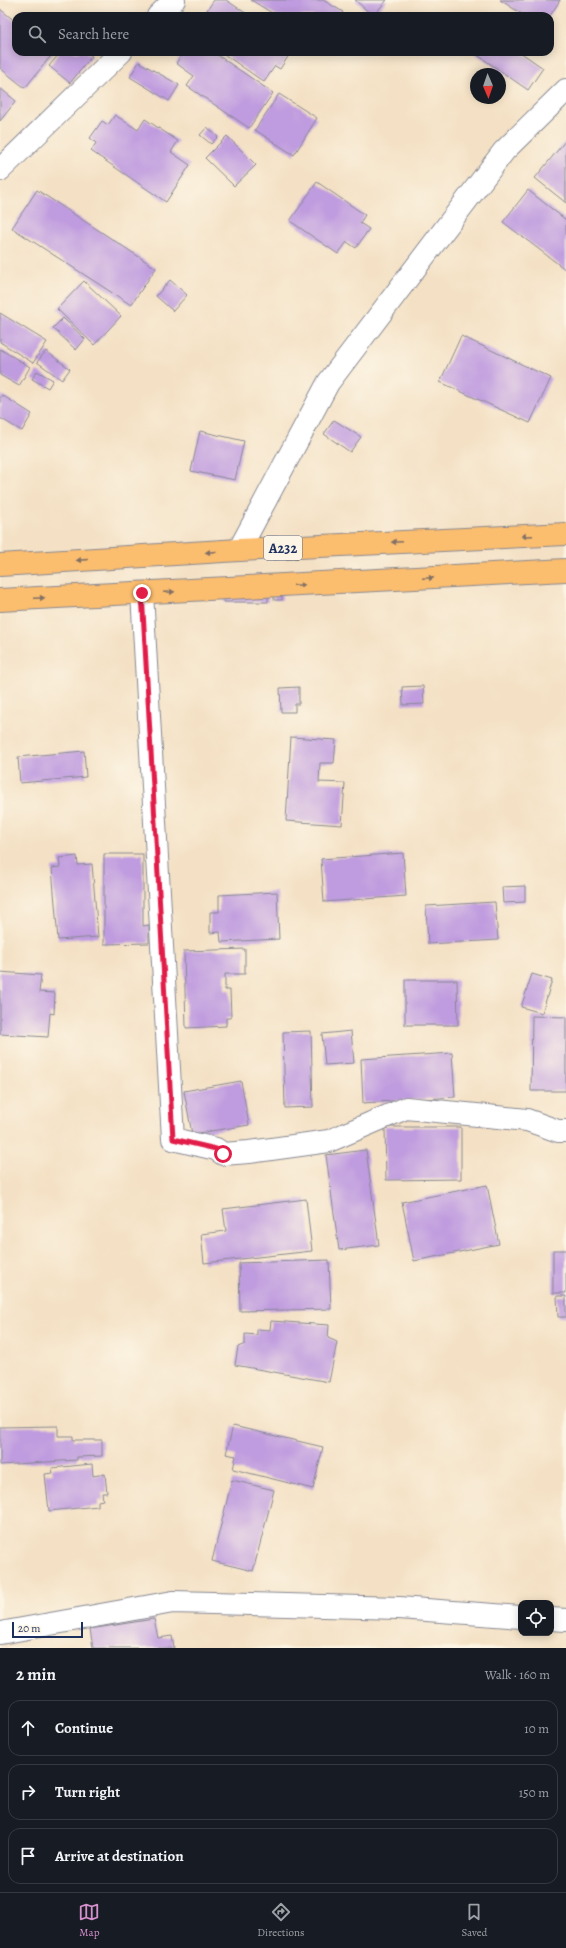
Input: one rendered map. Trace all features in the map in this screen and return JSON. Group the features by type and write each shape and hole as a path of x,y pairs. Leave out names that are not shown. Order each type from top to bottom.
{"highway":[{"name":"A232","path":"0,565 239,550 566,534"},
{"path":"0,600 566,570"}],"street":[{"path":"162,12 174,0"},
{"path":"0,170 117,56"},
{"path":"239,550 328,383 504,151 566,90"},
{"path":"142,593 173,1139 216,1149 223,1154 249,1152 329,1141 406,1108 527,1120 558,1131 566,1131"},
{"path":"0,1634 173,1602 399,1608 518,1616"},
{"path":"554,1619 566,1620"}],"building":[{"path":"214,0 226,0 244,12 206,12"},
{"path":"251,0 323,0 343,12 270,12"},
{"path":"355,0 387,0 376,12 368,12"},
{"path":"500,0 560,0 552,12 519,12"},
{"path":"0,9 12,19 12,56 51,56 25,88 0,68"},
{"path":"57,56 92,56 70,83 49,66"},
{"path":"181,56 219,56 273,93 249,128 187,86 194,76 176,63"},
{"path":"227,56 288,56 280,69 275,66 264,82"},
{"path":"479,56 526,56 543,68 528,90 506,75 506,68 496,68"},
{"path":"139,62 179,85 169,101 130,77"},
{"path":"0,88 16,101 0,121"},
{"path":"279,94 317,118 294,155 255,130"},
{"path":"115,115 138,130 145,119 178,141 171,152 190,165 166,202 91,151 96,143 90,138 102,121 108,125"},
{"path":"207,127 218,137 211,144 200,135"},
{"path":"227,136 256,165 234,186 205,158"},
{"path":"566,140 566,203 535,178"},
{"path":"317,182 365,215 360,223 369,229 356,248 347,242 338,254 290,221"},
{"path":"37,190 156,268 131,305 12,228"},
{"path":"528,190 566,220 566,270 503,222"},
{"path":"170,280 187,295 173,311 156,296"},
{"path":"84,281 121,316 94,345 57,309"},
{"path":"0,313 47,342 33,363 0,342"},
{"path":"63,318 85,339 76,350 53,328"},
{"path":"461,336 551,378 530,423 440,382"},
{"path":"0,349 30,367 19,386 0,375"},
{"path":"46,351 70,369 62,380 37,362"},
{"path":"37,371 53,380 48,388 32,379"},
{"path":"2,395 32,414 22,431 0,418 0,398"},
{"path":"334,420 361,437 350,452 324,434"},
{"path":"200,431 244,441 235,480 191,471"},
{"path":"274,588 282,588 282,600 274,600"},
{"path":"268,589 268,602 224,602 224,590"},
{"path":"423,686 424,704 403,705 402,687"},
{"path":"299,687 299,704 295,704 295,712 281,712 280,688"},
{"path":"291,737 336,740 334,763 320,763 319,782 345,783 342,825 286,821"},
{"path":"84,751 86,777 20,783 18,757"},
{"path":"403,853 406,896 324,902 321,859"},
{"path":"104,854 143,854 143,926 149,925 149,943 104,944"},
{"path":"77,856 78,865 92,864 98,937 58,940 52,868 60,867 59,858"},
{"path":"525,886 525,902 503,903 502,887"},
{"path":"277,892 279,939 221,942 220,932 210,933 210,912 219,912 219,895"},
{"path":"495,902 498,940 428,944 426,906"},
{"path":"245,949 245,974 225,974 225,990 230,990 231,1018 226,1018 226,1026 186,1028 184,951"},
{"path":"0,972 41,975 39,992 55,993 54,1014 50,1013 48,1037 0,1034"},
{"path":"532,974 552,980 542,1013 521,1007"},
{"path":"405,980 457,980 458,1025 405,1025"},
{"path":"532,1016 566,1017 566,1091 531,1091"},
{"path":"311,1031 313,1107 285,1108 283,1032"},
{"path":"351,1031 354,1063 325,1065 322,1034"},
{"path":"452,1053 455,1097 363,1103 361,1059"},
{"path":"241,1081 249,1125 192,1134 184,1091"},
{"path":"385,1127 461,1127 461,1179 386,1180"},
{"path":"366,1150 379,1245 339,1250 326,1155"},
{"path":"487,1185 499,1244 414,1261 402,1202"},
{"path":"306,1199 312,1251 204,1263 201,1234 226,1231 223,1209"},
{"path":"553,1250 566,1250 566,1293 553,1293"},
{"path":"329,1260 331,1309 240,1311 239,1263"},
{"path":"557,1296 566,1296 566,1317 558,1317"},
{"path":"271,1321 329,1325 328,1338 337,1342 329,1382 235,1365 238,1347 245,1344 245,1334 257,1335 257,1329 270,1330"},
{"path":"58,1426 58,1436 73,1436 73,1440 102,1440 102,1456 77,1457 77,1460 0,1465 0,1427"},
{"path":"233,1426 323,1447 313,1489 233,1469 236,1456 226,1454"},
{"path":"92,1464 93,1476 105,1474 107,1493 102,1493 103,1500 98,1501 98,1506 49,1511 45,1474 53,1473 52,1468"},
{"path":"232,1480 274,1490 253,1571 212,1561"},
{"path":"154,1619 158,1638 172,1636 174,1648 93,1648 90,1629"}],"route":[{"path":"142,593 173,1139 216,1149 223,1154"}]}
